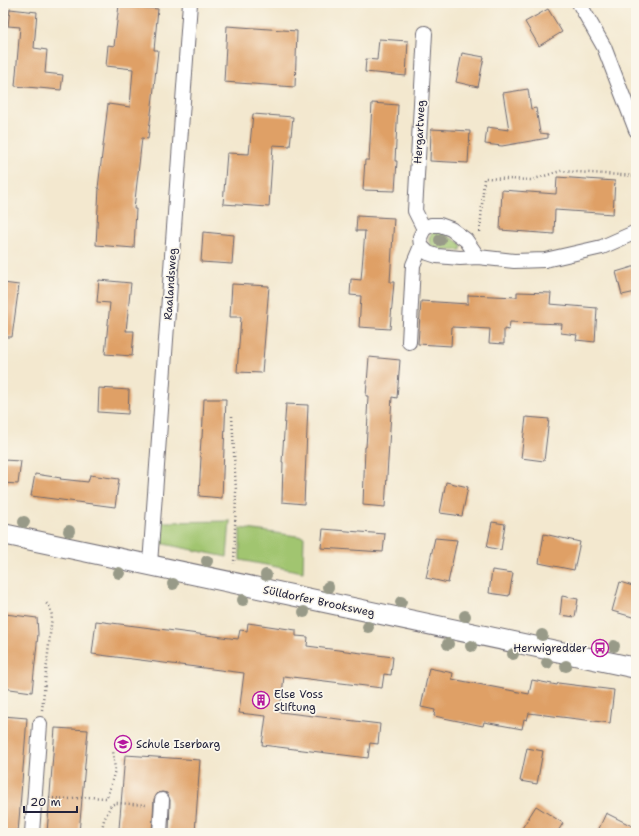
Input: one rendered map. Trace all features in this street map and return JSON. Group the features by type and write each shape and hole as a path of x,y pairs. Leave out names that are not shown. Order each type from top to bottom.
{"street":[{"name":"Raalandsweg","path":"150,564 190,3"},
{"path":"579,3 604,47 636,130"},
{"name":"Hergartweg","path":"424,229 415,211 425,33"},
{"path":"409,342 412,266 421,246 420,237 424,229 431,225 440,225 451,229 466,240 478,257"},
{"path":"421,246 428,253 437,256 460,258 478,257 514,261 545,260 602,246 636,232"},
{"name":"Sülldorfer Brooksweg","path":"3,534 636,668"},
{"path":"32,833 40,724"},
{"path":"160,833 162,803"}],"path":[{"path":"269,3 282,3"},
{"path":"478,257 484,178 531,180 561,171 636,176"},
{"path":"232,416 236,490 233,582"},
{"path":"40,724 52,616 50,607 44,602"},
{"path":"111,805 107,798 115,770 114,750"},
{"path":"35,796 72,799 87,797 107,798"},
{"path":"101,833 104,820 111,805 116,803 162,803"}],"green space":[{"path":"435,231 441,232 460,243 462,245 461,250 445,250 432,246 429,239 431,234"},
{"path":"230,521 227,557 159,543 161,522"},
{"path":"240,528 304,537 303,572 240,560"}],"building":[{"path":"119,5 158,9 154,50 158,50 148,139 142,138 134,209 136,209 134,248 96,245 98,188 108,104 130,107 133,69 106,66 108,45 114,46"},
{"path":"10,9 37,12 34,48 47,50 45,73 63,75 61,90 15,86 20,27 8,26"},
{"path":"548,9 562,32 539,46 525,22"},
{"path":"227,26 297,31 295,87 224,82"},
{"path":"379,39 408,41 406,76 365,72 366,59 377,60"},
{"path":"462,53 484,57 478,87 456,82"},
{"path":"528,89 531,109 536,108 540,133 548,134 548,138 502,146 485,144 487,127 509,130 503,93"},
{"path":"372,103 398,105 395,191 363,190 365,160 369,160"},
{"path":"253,114 293,117 290,146 273,145 269,207 223,204 227,153 249,154"},
{"path":"431,129 470,131 468,163 430,161"},
{"path":"557,177 615,181 613,214 555,210 554,234 500,230 502,190 556,194"},
{"path":"357,216 394,218 390,282 394,282 390,329 359,327 361,296 350,295 351,279 361,280 365,231 356,231"},
{"path":"203,232 234,235 232,264 201,262"},
{"path":"636,266 636,292 622,295 616,272"},
{"path":"99,280 131,283 126,331 134,331 132,356 105,354 110,303 97,302"},
{"path":"3,283 19,285 12,337 3,337"},
{"path":"232,284 269,286 262,373 237,372 241,317 230,317"},
{"path":"517,292 551,293 550,304 597,308 595,342 576,340 577,335 561,333 562,324 510,322 509,330 504,329 504,344 489,343 490,329 452,327 451,346 418,344 421,301 468,304 468,295 517,297"},
{"path":"369,357 400,360 397,398 392,397 385,507 363,505 365,447 368,416 368,396 366,396"},
{"path":"99,388 129,390 128,414 98,412"},
{"path":"204,399 226,399 222,498 199,496"},
{"path":"286,404 308,405 304,504 282,502 282,462"},
{"path":"526,417 549,419 544,461 521,458"},
{"path":"3,460 21,461 18,484 3,483"},
{"path":"35,474 61,478 60,479 88,482 90,475 119,479 115,507 31,496"},
{"path":"446,482 468,487 462,516 440,513"},
{"path":"492,522 505,524 501,550 487,547"},
{"path":"323,529 385,534 383,552 321,548"},
{"path":"544,534 580,542 574,570 539,563"},
{"path":"435,538 457,540 448,583 426,578"},
{"path":"492,570 513,573 509,596 489,593"},
{"path":"620,582 636,587 636,618 612,611"},
{"path":"562,596 578,599 575,617 560,615"},
{"path":"5,614 37,618 38,634 32,692 3,688 3,630"},
{"name":"Else Voss Stiftung","path":"96,621 238,639 240,630 247,631 248,623 296,630 296,636 308,637 307,646 393,657 391,675 384,674 382,688 284,676 280,712 380,724 378,744 370,743 368,758 262,745 266,716 239,713 244,673 92,654"},
{"path":"429,668 453,673 452,679 529,694 532,680 557,685 558,683 614,690 610,723 529,713 527,720 524,719 522,729 484,722 483,726 434,716 435,710 421,707"},
{"path":"3,716 27,718 18,833 3,833"},
{"path":"55,728 88,730 79,833 47,833"},
{"path":"527,748 543,751 537,784 520,781"},
{"path":"125,755 200,760 195,833 169,833 170,800 167,793 162,792 158,793 154,799 152,833 131,833 131,830 119,829"},
{"path":"536,806 563,823 557,833 519,833"},
{"path":"606,813 636,828 636,833 597,833"}],"place":[{"name":"Herwigredder","path":"600,648"},
{"name":"Else Voss Stiftung","path":"261,700"},
{"name":"Schule Iserbarg","path":"123,744"}]}
